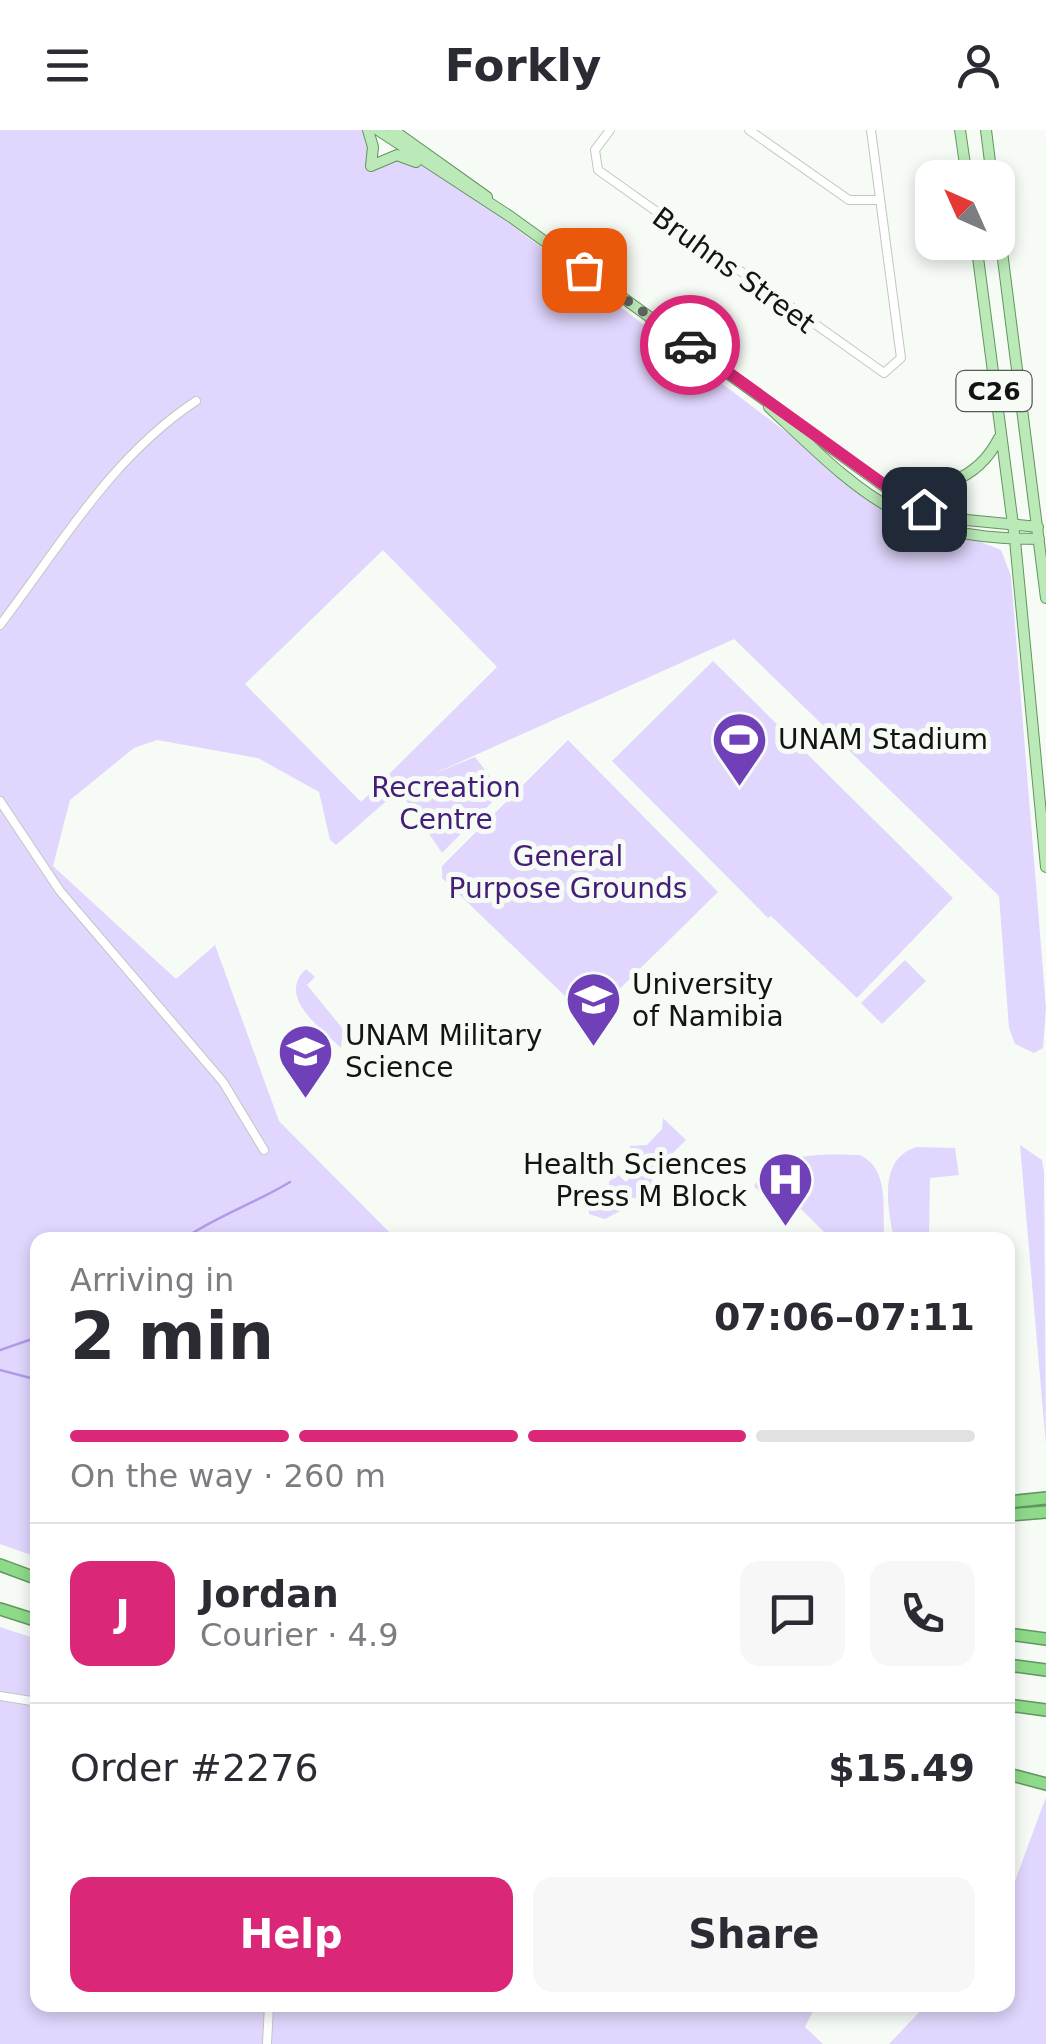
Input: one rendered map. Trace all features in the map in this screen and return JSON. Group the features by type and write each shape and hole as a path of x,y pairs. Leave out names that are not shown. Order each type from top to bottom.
{"highway":[{"path":"1015,1501 1046,1498"},
{"path":"1015,1514 1046,1512"},
{"path":"0,1565 30,1575"},
{"path":"0,1609 30,1619"},
{"path":"1015,1635 1046,1639"},
{"path":"1015,1666 1046,1670"},
{"path":"1015,1707 1046,1710"},
{"path":"1015,1776 1046,1784"}],"main road":[{"path":"368,130 374,147 371,166 397,155 511,217"},
{"path":"378,130 465,190"},
{"path":"393,130 876,480 924,509 1014,534"},
{"path":"960,130 964,160"},
{"path":"986,130 990,160"},
{"name":"C26","path":"978,260 1014,534 1046,867"},
{"name":"C26","path":"1004,260 1042,534 1046,598"},
{"path":"746,386 835,468 898,513 948,533 1042,534"},
{"path":"876,480 926,488 948,484 986,460 1000,438"}],"street":[{"name":"Bruhns Street","path":"610,130 595,150 598,170 879,373 896,366 900,350 880,200"},
{"path":"750,130 849,200 880,200 871,130"},
{"path":"0,625 110,475 153,432 196,400"},
{"path":"0,801 60,891 223,1082 264,1150"},
{"path":"0,1696 30,1701"},
{"path":"267,2044 269,2012"}],"green space":[{"name":"Recreation Centre","path":"0,130 368,130 371,165 408,161 465,190 878,501 1001,550 1011,576 1046,1008 1043,1048 1034,1053 1015,1044 1009,1028 999,896 734,639 431,775 475,757 502,792 442,853 399,790 336,845 330,840 319,792 258,758 157,740 134,748 70,800 53,866 176,979 215,945 279,1121 389,1232 30,1232 30,1555 0,1544","holes":["383,550 497,667 361,802 245,684"]},
{"name":"UNAM Stadium","path":"713,661 953,898 857,998 771,916 768,918 612,761"},
{"name":"General Purpose Grounds","path":"568,740 718,892 589,1019 442,878 442,866"},
{"path":"905,960 926,981 882,1024 861,1003"},
{"path":"306,969 315,977 307,985 343,1029 341,1048 313,1022 299,1001 298,980"},
{"path":"663,1118 686,1140 652,1174 653,1200 626,1197 624,1209 605,1219 589,1214 588,1201 608,1195 609,1182 617,1174 626,1182 646,1163 629,1146 647,1145 662,1129"},
{"path":"1020,1145 1042,1160 1044,1172 1046,1446"},
{"path":"917,1147 955,1148 959,1175 930,1178 929,1232 893,1232 888,1186 896,1162"},
{"path":"816,1155 860,1155 869,1161 880,1178 883,1232 824,1232 787,1195 761,1193 754,1186 774,1166"},
{"path":"0,1627 30,1637 30,2012 812,2012 805,2027 823,2044 0,2044"},
{"path":"1046,1797 1046,2044 889,2044 919,2012 1015,2012 1015,1881"}],"waterway":[{"path":"195,1232 290,1182"},
{"path":"0,1350 30,1340"},
{"path":"0,1370 30,1378"}],"way so far":[{"path":"584,270 690,345"}],"place":[{"name":"UNAM Stadium","path":"739,788"},
{"name":"University of Namibia","path":"593,1049"},
{"name":"UNAM Military Science","path":"306,1100"},
{"name":"Health Sciences Press M Block","path":"786,1229"}],"route":[{"path":"690,345 876,480 924,509"}]}
